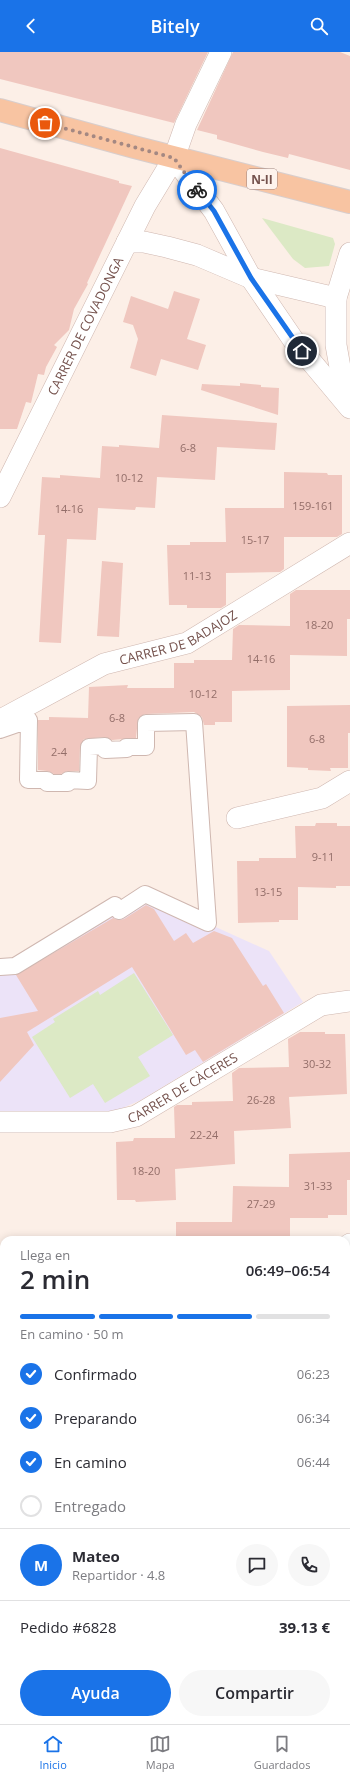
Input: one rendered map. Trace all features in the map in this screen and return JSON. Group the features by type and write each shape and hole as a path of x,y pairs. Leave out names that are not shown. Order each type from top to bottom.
{"main road":[{"name":"N-II","path":"0,110 174,158 350,202"}],"street":[{"name":"CARRER DE COVADONGA","path":"0,496 149,196 174,158 186,124 221,52"},
{"path":"174,158 214,211 251,278 294,341 348,406"},
{"path":"127,242 144,242 197,255 251,278 336,298"},
{"path":"348,406 336,345 336,298 350,253"},
{"name":"CARRER DE BADAJOZ","path":"0,719 104,664 187,642 350,543"},
{"path":"0,730 29,720 28,780 47,780 47,783 68,783 68,780 88,781 89,747 105,746 105,750 127,749 126,747 146,747 146,723 194,722 208,923 145,894 119,911 115,905 15,966 0,967"},
{"path":"237,818 322,798 350,781"},
{"name":"CARRER DE CÀCERES","path":"0,1122 110,1122 136,1116 321,1005 350,1002"}],"shaded area":[{"path":"145,895 269,951 303,1002 141,1100 118,1110 101,1112 0,1112 0,967"}],"green space":[{"path":"262,218 333,238 335,244 329,266 305,268 293,259"},
{"path":"134,973 173,1035 138,1057 150,1076 105,1103 93,1084 70,1098 32,1037 55,1022 53,1019 98,991 100,995"}],"building":[{"path":"0,52 208,52 174,123 0,79"},
{"path":"233,52 340,52 350,56 350,170 289,154 288,158 263,152 217,139 217,135 197,130"},
{"path":"0,148 119,181 119,183 132,186 87,283 88,284 74,309 69,330 54,345 57,347 46,367 44,375 38,374 31,403 26,402 17,429 0,429"},
{"path":"174,291 200,299 187,339 206,345 198,370 161,359 156,376 130,368 138,339 133,325 123,322 131,296 168,309"},
{"path":"240,383 261,385 261,387 279,388 278,415 201,390 202,384 240,386"},
{"path":"162,415 277,423 275,450 217,447 215,480 157,477 155,508 136,507 135,510 98,508 96,540 67,539 61,643 39,642 45,535 38,535 42,477 60,478 60,475 100,478 102,446 119,447 119,445 159,448"},
{"path":"284,472 327,473 328,475 342,475 342,534 337,537 284,537 284,569 280,572 226,573 226,605 221,608 187,608 187,605 169,605 167,545 190,545 190,542 226,542 225,508 284,508"},
{"path":"102,561 123,563 119,637 97,636"},
{"path":"296,590 350,590 350,619 347,619 347,656 290,655 290,690 232,691 232,722 215,722 215,725 204,725 202,717 194,712 145,714 138,719 136,738 112,740 104,737 84,739 80,747 79,771 68,771 61,774 54,774 47,771 38,770 38,720 49,720 49,717 88,718 89,687 128,685 127,688 174,688 174,663 194,663 194,660 232,660 233,629 239,625 290,626 290,594"},
{"path":"350,705 348,768 330,768 331,771 287,767 287,706"},
{"path":"316,823 337,823 337,826 350,826 350,886 336,886 336,888 298,887 298,920 238,923 237,861 259,861 259,858 296,858 295,826 315,826"},
{"path":"146,905 154,909 174,941 186,933 193,943 214,931 232,938 263,986 266,984 284,1013 203,1062 195,1050 186,1055 132,967 27,1032 34,1045 0,1082 0,1018 38,1011 16,975 113,918 119,920 124,919"},
{"path":"300,1032 345,1034 347,1094 289,1097 291,1128 234,1131 235,1164 175,1169 176,1200 136,1202 135,1200 117,1200 116,1142 133,1141 134,1138 175,1138 174,1107 177,1105 192,1105 192,1102 233,1101 232,1073 239,1068 289,1067 288,1039"},
{"path":"350,1152 350,1180 347,1180 347,1215 328,1215 328,1218 290,1218 290,1236 176,1236 176,1222 232,1222 233,1186 289,1187 289,1154"}],"way so far":[{"path":"45,123 174,158 197,190"}],"route":[{"path":"197,190 214,211 251,278 302,351"}]}
